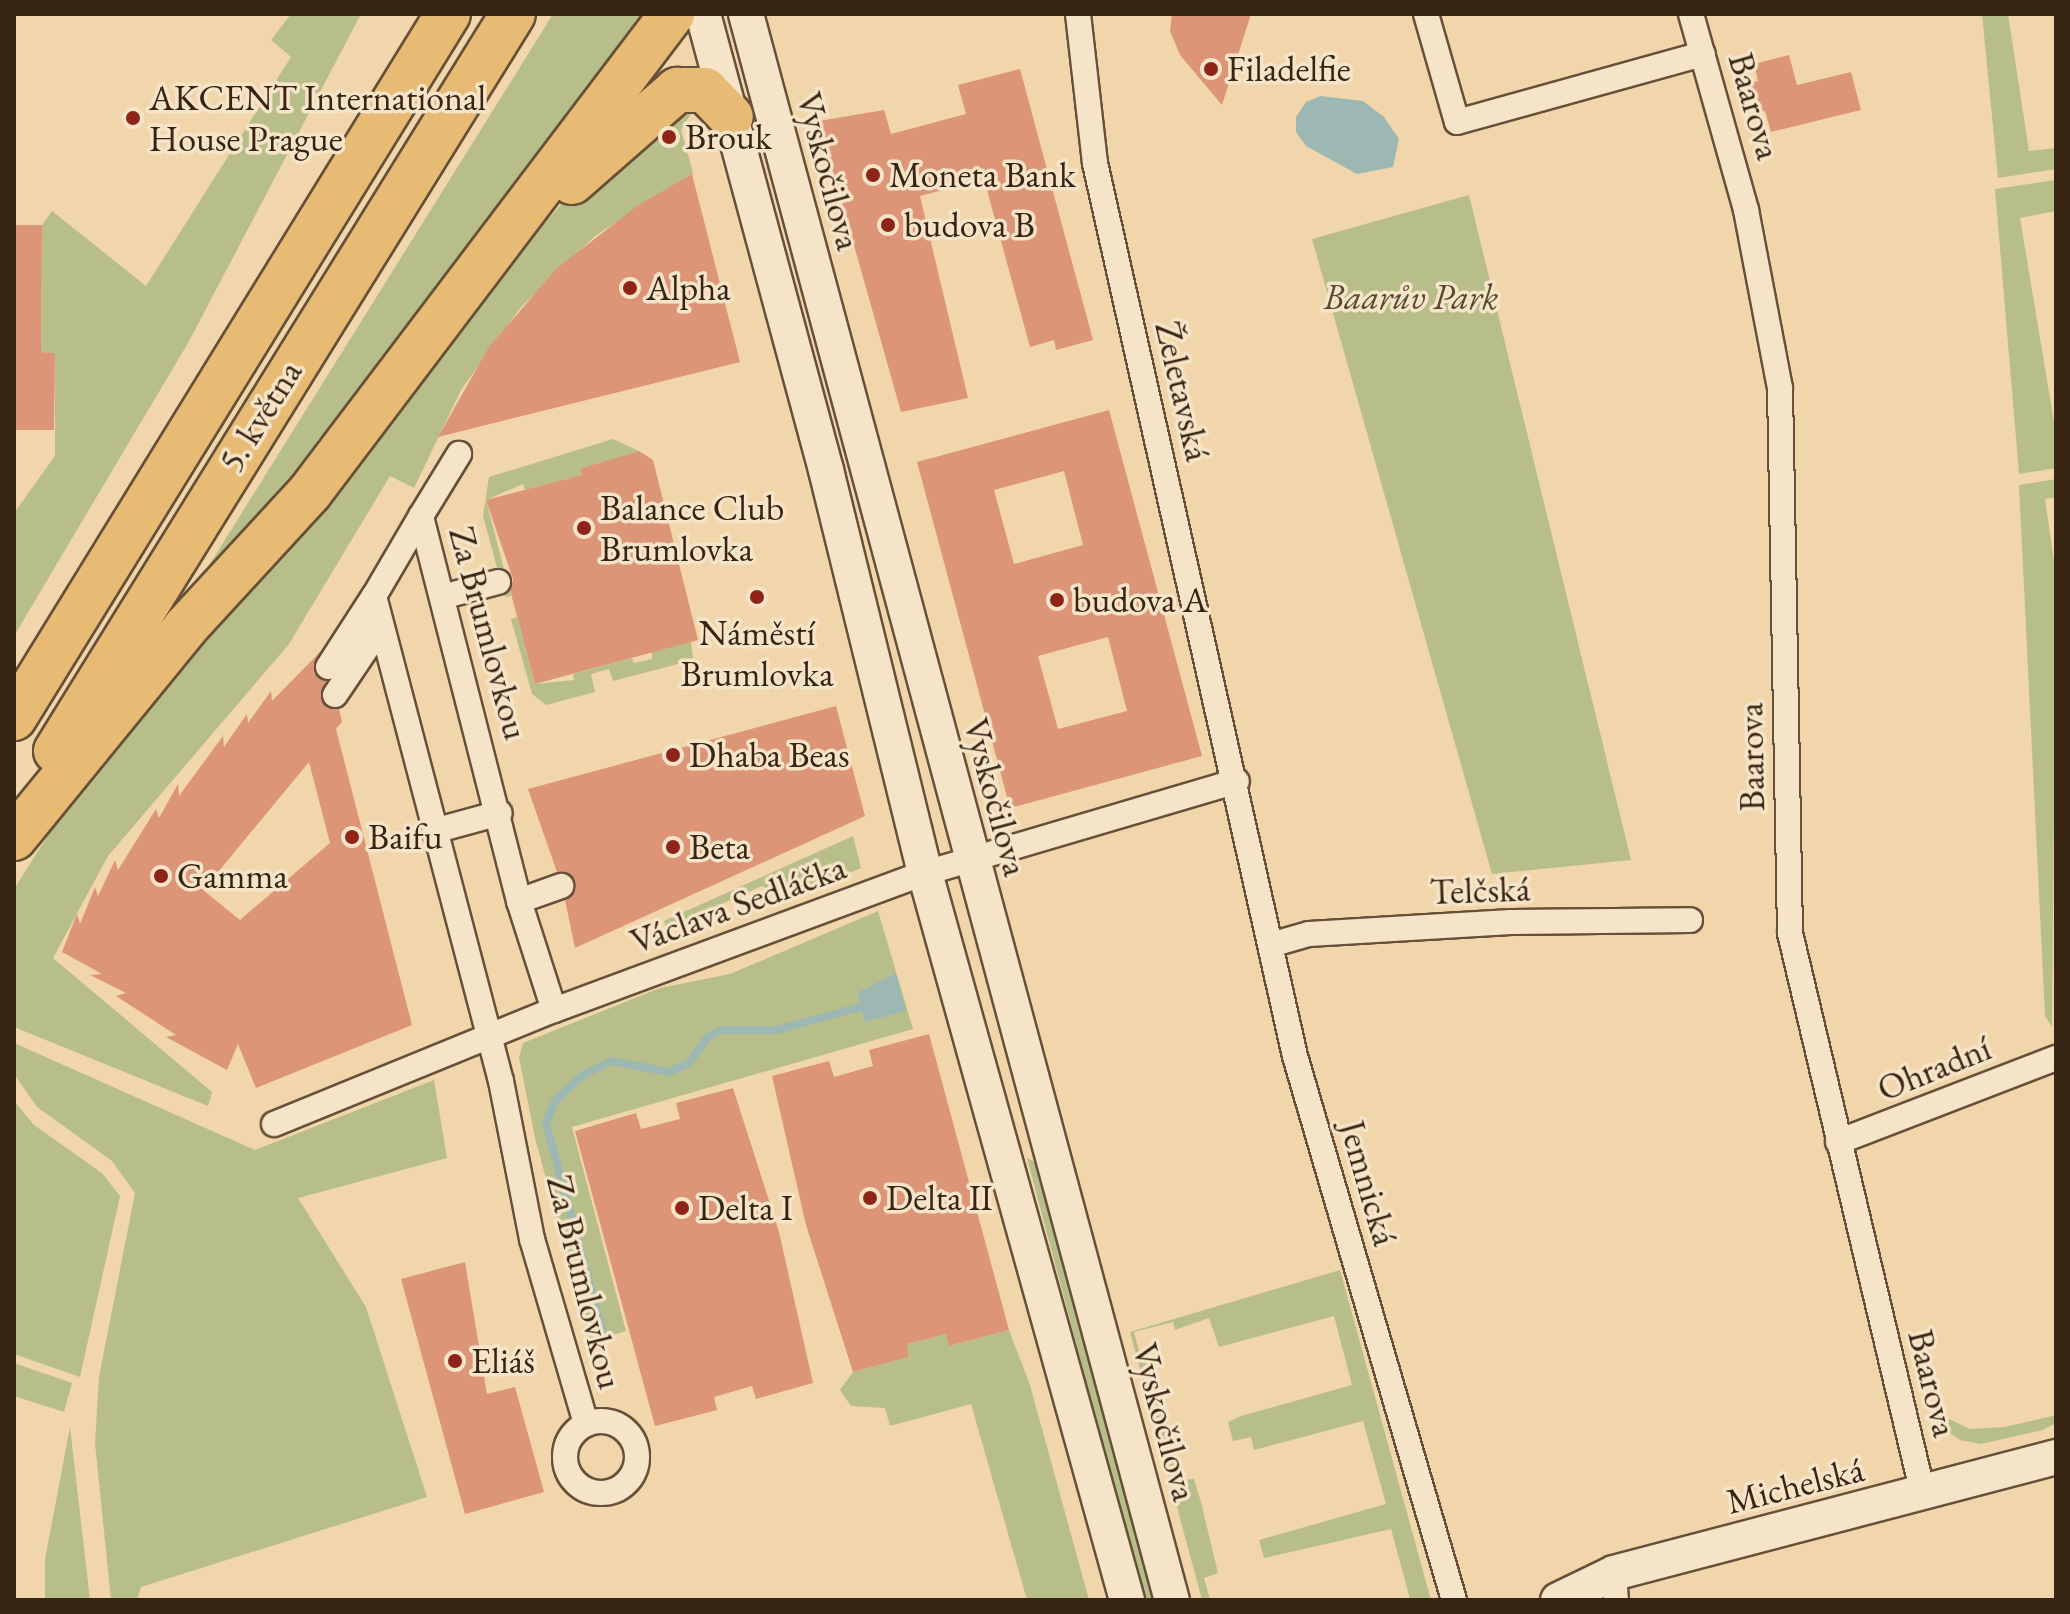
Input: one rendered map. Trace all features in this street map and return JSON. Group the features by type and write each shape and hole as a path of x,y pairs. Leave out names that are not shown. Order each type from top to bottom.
{"highway":[{"name":"5. května","path":"14,718 448,14"},
{"name":"5. května","path":"14,821 513,14"},
{"path":"14,838 185,628 310,492 672,14"},
{"path":"453,304 663,96 686,88 705,90 731,117"}],"main road":[{"path":"703,14 925,873 1127,1600"},
{"name":"Vyskočilova","path":"746,14 1172,1600"},
{"name":"Michelská","path":"1558,1600 2056,1457"}],"street":[{"name":"Želetavská","path":"1078,14 1095,163 1237,781"},
{"path":"1426,14 1457,122 1703,54"},
{"name":"Baarova","path":"1691,14 1746,210 1780,388 1790,933 1923,1494"},
{"path":"421,516 459,454"},
{"name":"Za Brumlovkou","path":"421,516 374,596 412,750 490,1036 532,1239 586,1424"},
{"name":"Za Brumlovkou","path":"421,516 500,813 517,894 554,1010"},
{"path":"442,597 498,582"},
{"path":"328,667 374,596"},
{"path":"335,695 381,627"},
{"name":"Václava Sedláčka","path":"274,1124 554,1010 925,873 970,857 1237,781"},
{"name":"Jemnická","path":"1237,781 1274,944 1295,1056 1454,1600"},
{"path":"434,831 500,813"},
{"path":"517,894 559,880"},
{"name":"Telčská","path":"1274,944 1309,934 1480,924 1690,920"},
{"name":"Ohradní","path":"1838,1142 2056,1058"}],"green space":[{"path":"291,14 361,14 188,343 14,636 14,513 55,456 55,353 41,352 42,225 52,211 146,286 291,57 271,40"},
{"path":"553,14 653,14 316,461 198,583"},
{"path":"1982,14 2008,14 2029,151 2056,148 2056,169 1998,178"},
{"path":"687,100 691,114 681,130 693,173 595,236 521,307 461,390 414,488 390,476 289,644 108,856 53,958 212,1092 208,1106 14,1027 14,889 69,802 514,256 568,197"},
{"path":"2056,180 2056,211 2020,218 2056,434 2056,468 2019,474 1995,189"},
{"name":"Baarův Park","path":"1469,195 1631,860 1492,874 1312,239"},
{"path":"613,439 639,451 581,470 582,475 525,490 523,484 486,500 511,596 505,597 483,516 489,477"},
{"path":"2056,479 2056,497 2045,499 2056,575 2052,1027 2045,1016 2019,485"},
{"path":"517,617 535,684 574,680 573,674 632,658 634,663 652,659 652,652 691,641 693,660 613,681 609,669 591,674 595,692 546,705 532,694 511,619"},
{"path":"853,836 861,868 788,899 762,886 667,928 664,921"},
{"path":"878,911 913,1029 572,1127 626,1331 590,1341 535,1138 519,1058 523,1043 660,988 730,974","holes":["857,994 905,1010 864,1022"]},
{"path":"14,1043 255,1150 434,1080 447,1158 298,1198 366,1307 427,1497 141,1587 137,1600 111,1600 95,1443 99,1377 135,1193 112,1161 37,1107 14,1074"},
{"path":"14,1101 34,1125 102,1173 120,1196 80,1377 14,1354"},
{"path":"1027,1158 1039,1164 1156,1600 1144,1600"},
{"path":"1340,1270 1431,1600 1410,1599 1391,1529 1264,1558 1259,1540 1386,1504 1363,1421 1254,1450 1251,1437 1233,1441 1228,1422 1352,1385 1334,1316 1219,1347 1209,1318 1175,1330 1173,1322 1134,1332 1140,1354 1148,1352 1184,1480 1194,1479 1201,1502 1218,1573 1204,1578 1210,1600 1202,1600 1130,1332"},
{"path":"1009,1330 1030,1385 1089,1600 1027,1600 971,1404 890,1426 885,1408 851,1406 840,1390 853,1372 909,1357 907,1344 946,1334 950,1346"},
{"path":"14,1363 72,1383 64,1412 14,1396"},
{"path":"2056,1415 2056,1423 2043,1430 1981,1444 1960,1440 1936,1423 1947,1418 1970,1429 2005,1427"},
{"path":"70,1427 90,1600 45,1600 45,1559"}],"water":[{"path":"1321,96 1363,101 1384,117 1399,139 1393,167 1357,174 1306,146 1296,132 1296,117 1306,102"},
{"path":"896,973 906,1011 864,1022 857,993"}],"building":[{"name":"Filadelfie","path":"1172,14 1251,14 1222,105 1180,55 1170,31"},
{"path":"1789,55 1797,85 1851,72 1861,110 1771,132 1765,111 1757,112 1750,83 1758,81 1754,64"},
{"name":"budova B","path":"1020,69 1093,340 1056,350 1054,340 1030,347 984,179 920,196 968,398 901,412 819,121 884,110 891,134 966,114 958,85"},
{"name":"Alpha","path":"692,174 740,362 438,437 489,347 556,269 637,206"},
{"path":"14,225 42,225 41,352 55,353 54,430 14,430"},
{"name":"budova A","path":"1109,410 1202,756 1010,808 917,462","holes":["1064,471 1083,545 1014,564 994,490","1108,637 1127,711 1058,729 1038,656"]},
{"path":"639,451 653,460 698,640 535,684 510,590 513,579 486,500 582,475 580,469"},
{"name":"Gamma","path":"321,651 314,673 326,682 322,702 339,709 342,722 336,729 412,1025 256,1088 238,1044 227,1070 166,1037 176,1035 116,996 126,993 90,975 102,974 62,952 77,914 80,924 95,887 98,896 115,860 118,870 156,809 159,818 178,784 179,796 223,736 224,747 247,714 248,723 271,691 272,701","holes":["309,762 330,843 240,920 203,890"]},
{"name":"Beta","path":"836,706 865,816 575,948 565,900 575,882 557,872 528,789"},
{"name":"Delta Ⅱ","path":"929,1034 1009,1330 949,1346 946,1334 907,1344 909,1357 853,1372 806,1225 772,1076 829,1061 834,1077 873,1066 869,1050"},
{"name":"Delta Ⅰ","path":"733,1088 779,1232 813,1383 756,1399 752,1386 714,1397 717,1410 655,1426 575,1131 636,1113 641,1129 680,1119 676,1103"},
{"path":"465,1262 487,1394 515,1387 544,1492 465,1514 401,1279"}],"waterway":[{"path":"603,1333 546,1123 556,1100 583,1075 612,1061 669,1072 689,1063 708,1037 722,1030 777,1030 860,1007"}],"place":[{"name":"Filadelfie","path":"1211,69"},
{"name":"AKCENT International House Prague","path":"133,118"},
{"name":"Brouk","path":"669,137"},
{"name":"Moneta Bank","path":"873,175"},
{"name":"budova B","path":"888,225"},
{"name":"Alpha","path":"630,288"},
{"name":"Balance Club Brumlovka","path":"584,528"},
{"name":"Náměstí Brumlovka","path":"757,597"},
{"name":"budova A","path":"1057,600"},
{"name":"Dhaba Beas","path":"673,755"},
{"name":"Baifu","path":"352,837"},
{"name":"Beta","path":"673,847"},
{"name":"Gamma","path":"161,876"},
{"name":"Delta Ⅱ","path":"870,1198"},
{"name":"Delta Ⅰ","path":"682,1208"},
{"name":"Eliáš","path":"455,1361"}]}
